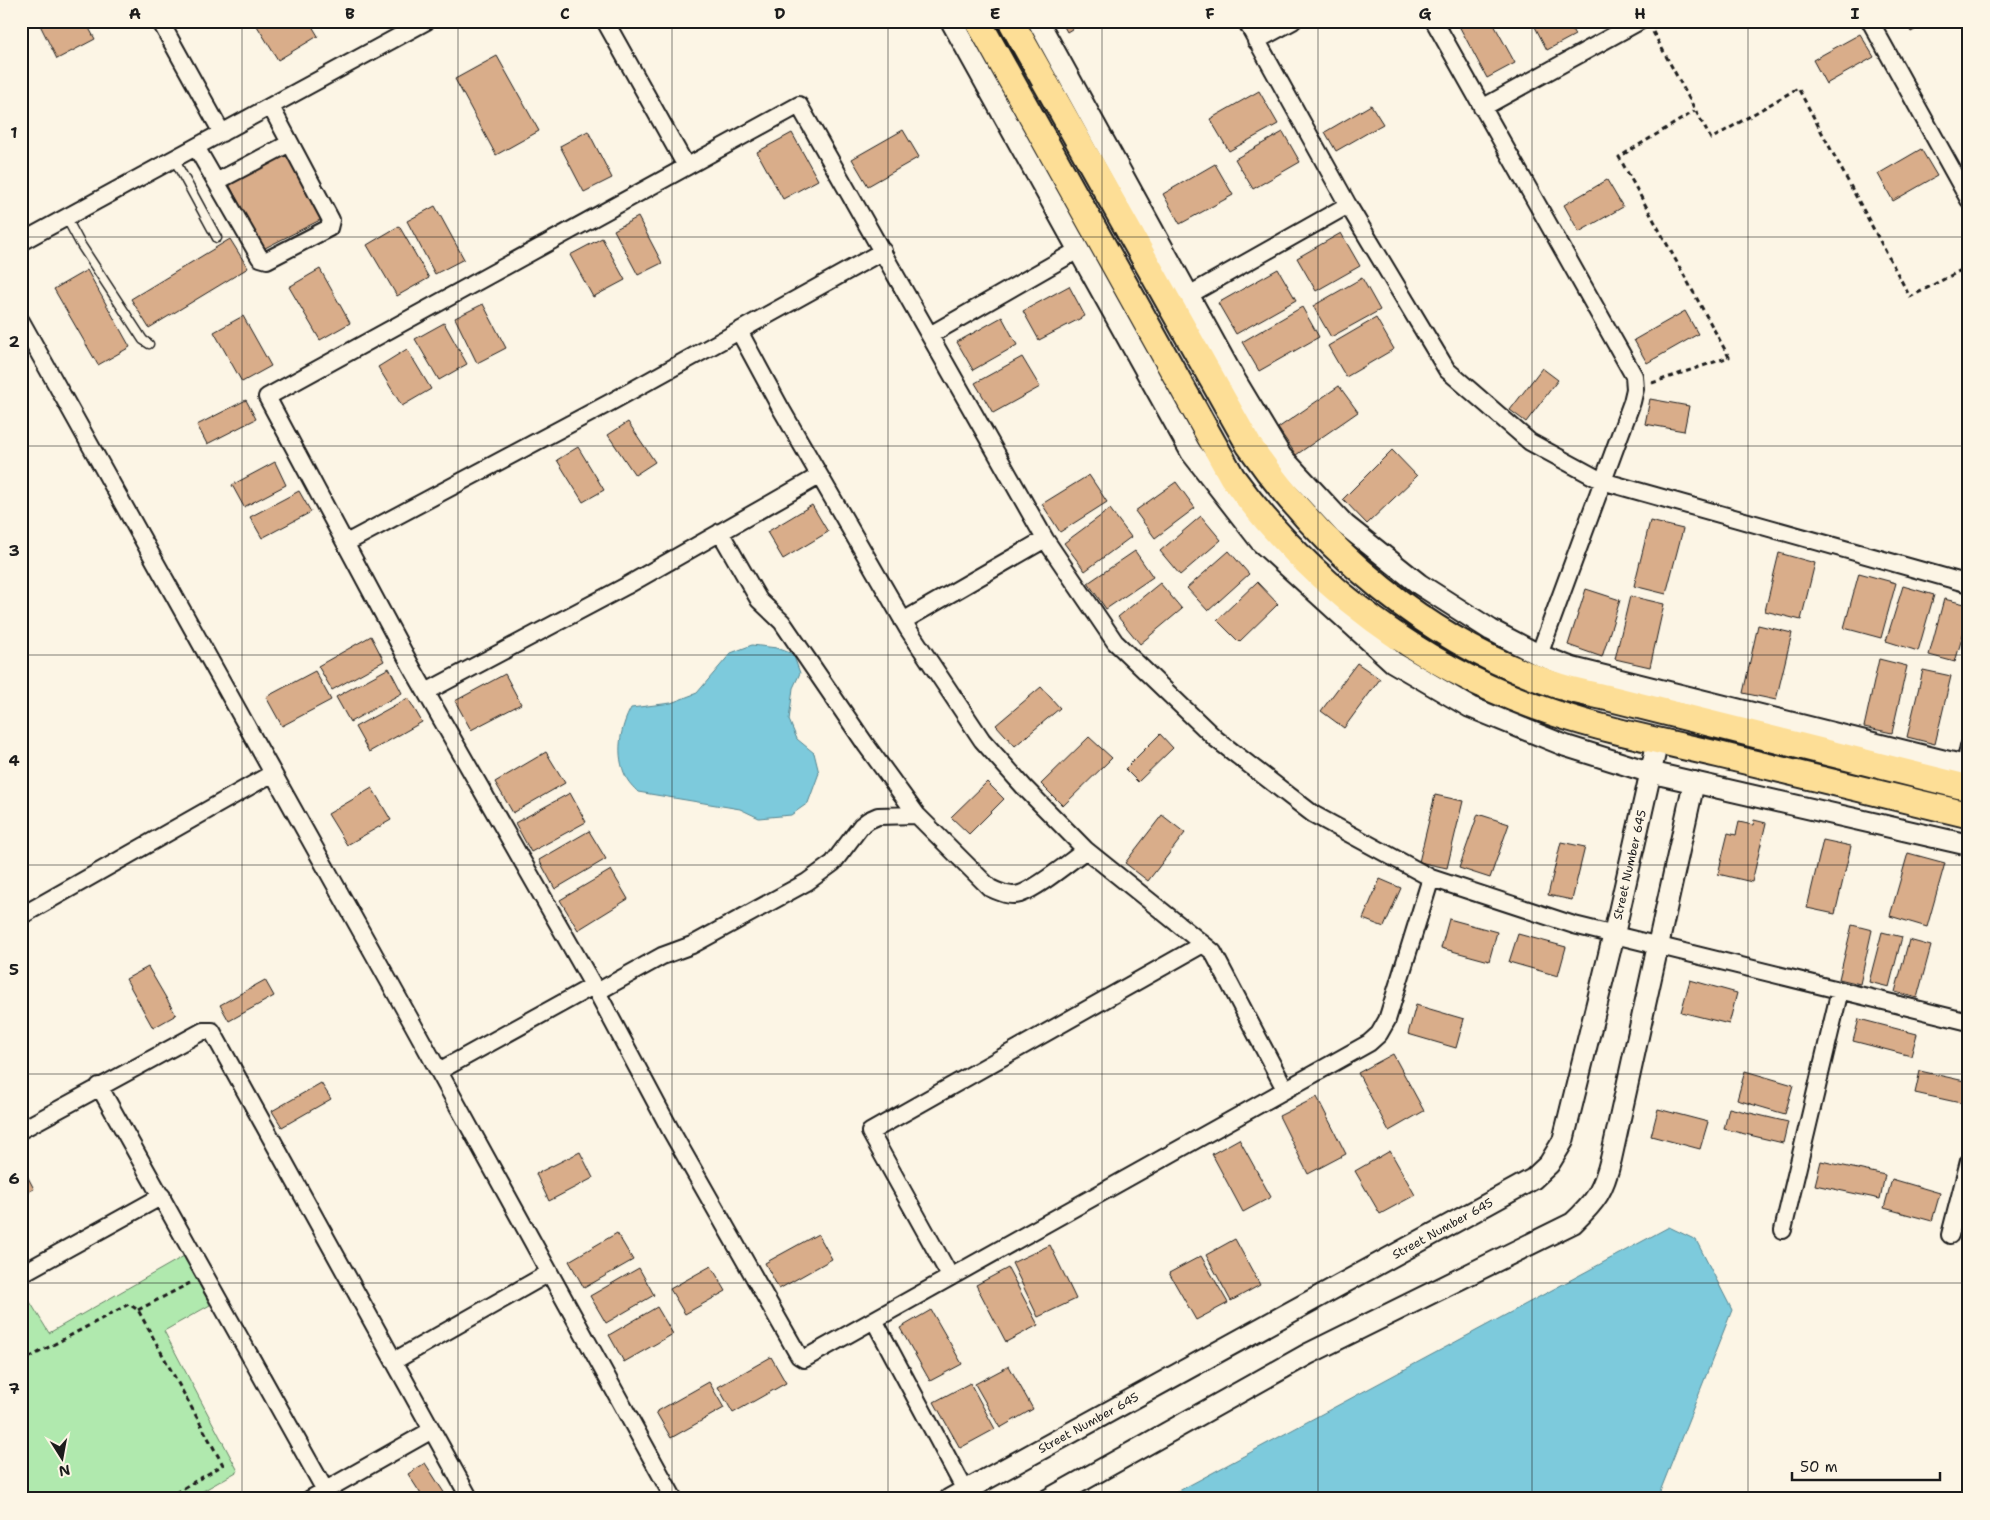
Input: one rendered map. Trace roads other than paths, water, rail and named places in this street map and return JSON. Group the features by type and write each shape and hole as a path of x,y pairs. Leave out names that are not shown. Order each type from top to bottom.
{"main road":[{"path":"978,21 1232,477 1272,528 1330,585 1383,626 1448,668 1482,685 1554,714 1969,815"},
{"path":"1011,21 1249,445 1267,471 1337,549 1386,591 1454,637 1486,655 1554,684 1967,774"}],"street":[{"path":"160,21 222,133"},
{"path":"21,242 426,21"},
{"path":"605,21 686,166"},
{"path":"951,21 1191,452 1261,542 1393,662 1470,707 1566,746 1649,772 1969,845"},
{"path":"1038,21 1234,378 1281,456 1345,525 1419,584 1454,608 1539,654 1572,668 1967,774 1969,746"},
{"path":"1246,21 1348,205 1447,370 1530,442 1602,481 1969,584"},
{"path":"1256,41 1293,21"},
{"path":"1434,21 1634,376 1635,389 1632,402 1539,654"},
{"path":"1870,21 1969,200"},
{"path":"1482,108 1644,24"},
{"path":"1431,878 1387,1020 1379,1034 1370,1043 1284,1089 804,1359 799,1356 670,1129 595,989 426,692 267,400 268,395 510,265 799,105 1046,539 1115,642 1216,739 1313,814 1431,878 1574,925 1969,1022"},
{"path":"196,147 257,255 263,260 329,228 332,224 331,220 271,106"},
{"path":"216,182 290,143"},
{"path":"1189,296 1348,205"},
{"path":"930,335 1078,250"},
{"path":"346,543 611,402 883,251"},
{"path":"21,321 439,1071 674,1499"},
{"path":"739,331 819,476 904,622 982,740 1036,800 1086,850 1213,952 1284,1089"},
{"path":"426,692 819,476"},
{"path":"720,532 759,600 782,622 866,745 917,815 990,888 1003,894 1019,894 1031,888 1086,850"},
{"path":"904,622 1046,539"},
{"name":"Street Number 645","path":"1049,1499 1308,1354 1573,1223 1594,1204 1605,1184 1638,940 1649,772 1658,740"},
{"path":"21,916 273,773"},
{"name":"Street Number 645","path":"957,1494 1533,1179 1550,1164 1562,1141 1638,940 1694,782"},
{"path":"439,1071 595,989 662,956 692,945 807,882 834,863 861,826 869,820 878,816 917,815"},
{"path":"950,1276 870,1132 1203,944"},
{"path":"1783,1230 1840,990"},
{"path":"21,1130 203,1031 212,1031 470,1499"},
{"path":"99,1086 325,1490"},
{"path":"1950,1235 1969,1161"},
{"path":"21,1274 162,1196"},
{"path":"394,1361 549,1273"},
{"path":"874,1320 957,1494"},
{"path":"310,1499 432,1430"}],"lane":[{"path":"174,159 217,238"},
{"path":"66,217 81,245 143,340 149,344"}],"water":[{"path":"752,645 777,648 793,654 800,673 793,688 789,720 797,739 814,753 819,773 808,803 791,815 759,818 740,809 638,792 627,779 620,751 624,724 631,708 671,703 697,693 731,653"},
{"path":"1669,1227 1696,1240 1732,1310 1657,1499 1164,1499"}]}
